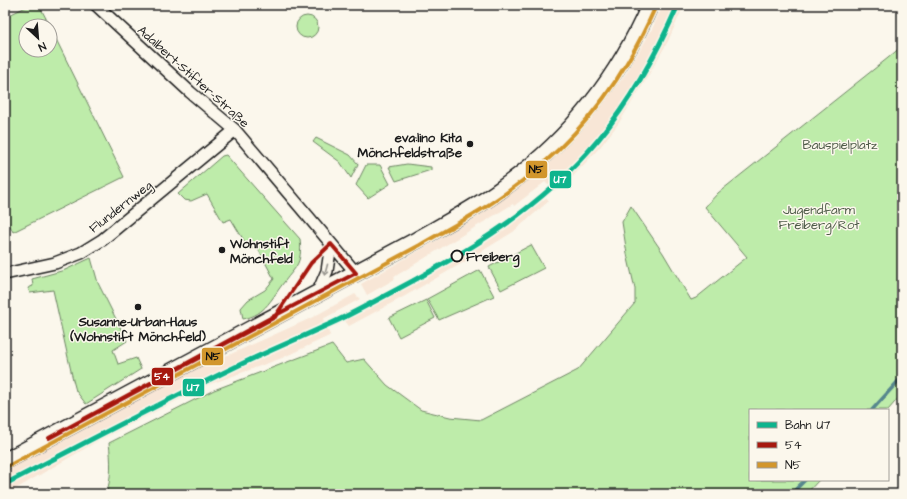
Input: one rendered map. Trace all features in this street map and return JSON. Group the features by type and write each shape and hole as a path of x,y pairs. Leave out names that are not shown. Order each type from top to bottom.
{"main road":[{"path":"5,461 417,240 478,205 518,176 545,154 569,131 593,103 614,74 628,51 650,5"}],"street":[{"name":"Adalbert-Stifter-Straße","path":"96,5 190,92 235,130 356,273"},
{"name":"Flundernweg","path":"5,274 55,263 80,253 102,240 235,130"},
{"path":"317,294 327,271 331,244"}],"shaded area":[{"path":"663,5 684,5 668,41 618,124 600,147 563,187 554,191 545,182 514,206 513,204 394,277 395,279 367,295 361,284 476,218 519,188 565,148 585,127 627,72 651,31"},
{"path":"543,193 549,201 513,232 405,296 349,326 345,321 336,326 333,320 399,285 400,286 455,255 486,236"},
{"path":"355,294 360,299 323,319 330,335 329,336 282,358 208,385 96,442 7,494 5,489 5,470 210,360 231,354 311,318"}],"green space":[{"path":"30,5 39,5 46,18 18,18 18,58 58,58 58,43 124,177 13,232 5,216 5,17"},
{"path":"307,16 311,17 317,23 317,31 311,37 307,38 303,37 297,31 296,27 297,23 303,17"},
{"path":"902,46 902,394 889,409 749,409 749,481 818,481 806,494 106,494 111,462 109,443 214,390 332,345 346,363 364,359 387,385 421,410 450,417 481,420 578,370 635,303 635,289 622,222 631,206 663,253 691,300 696,298 747,257 705,207 718,193"},
{"path":"316,138 350,155 358,164 351,178 340,162 313,142"},
{"path":"226,155 300,239 300,257 294,270 263,309 251,317 243,319 241,308 248,300 265,290 274,279 257,247 249,249 231,219 223,222 207,194 191,201 184,200 178,194 222,156"},
{"path":"407,164 431,167 431,170 396,181 389,167"},
{"path":"366,165 380,165 390,184 368,198 356,185"},
{"path":"531,245 544,268 501,290 489,267"},
{"path":"91,258 98,283 127,341 113,350 118,364 136,358 141,369 86,404 76,391 53,290 30,293 28,288 33,286 32,279 65,270"},
{"path":"480,270 494,296 439,320 427,299"},
{"path":"426,300 435,318 399,337 389,318"}],"waterway":[{"path":"873,409 902,377"},
{"path":"791,494 804,481"}],"rail line":[{"name":"U7","path":"5,484 190,389 354,312 450,260 504,226 553,186 598,140 633,92 661,41 678,5"}],"transit line":[{"name":"N5","path":"8,466 420,245 475,214 513,188 551,157 601,102 628,61 655,8"},
{"name":"54","path":"331,244 356,273 276,315 311,263 331,244"},
{"name":"54","path":"49,438 276,315"},
{"name":"54","path":"49,438 275,317 276,315"}],"place":[{"name":"eva:lino Kita Mönchfeldstraße","path":"470,144"},
{"name":"Wohnstift Mönchfeld","path":"222,250"},
{"name":"Freiberg","path":"457,256"},
{"name":"Susanne-Urban-Haus (Wohnstift Mönchfeld)","path":"138,307"}],"park label":[{"name":"Bauspielplatz","path":"840,144"},
{"name":"Jugendfarm Freiberg/Rot","path":"819,216"}]}
